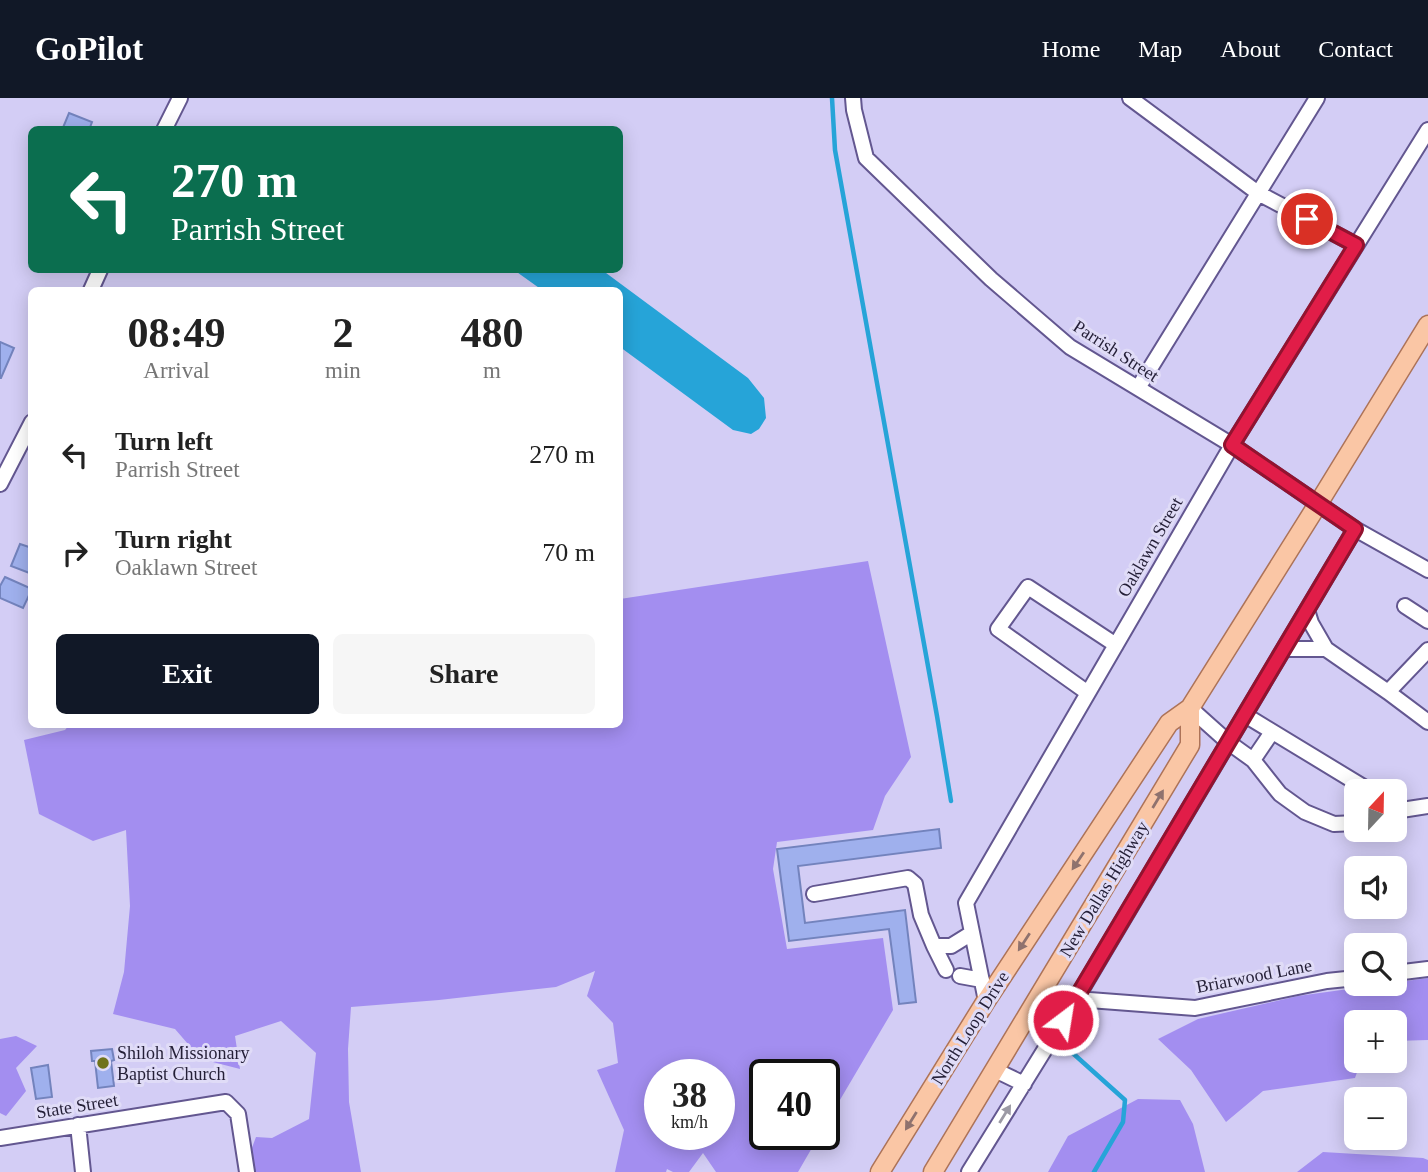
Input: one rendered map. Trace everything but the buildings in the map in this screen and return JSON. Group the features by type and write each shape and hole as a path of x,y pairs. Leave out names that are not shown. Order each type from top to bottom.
{"main road":[{"name":"New Dallas Highway","path":"1062,885 1169,723 1190,708 1428,325"},
{"name":"New Dallas Highway","path":"933,1172 1190,745 1190,708"},
{"name":"North Loop Drive","path":"880,1172 1062,885"}],"street":[{"path":"166,126 180,98"},
{"name":"Parrish Street","path":"853,98 866,158 991,279 1070,347 1232,445 1355,529 1428,570"},
{"path":"1130,98 1258,193 1356,245"},
{"path":"1138,388 1317,98"},
{"name":"Oaklawn Street","path":"986,1001 967,903 1232,445 1428,130"},
{"path":"0,484 28,430"},
{"path":"969,1172 1076,999 1355,529"},
{"path":"1088,693 998,629 1028,587 1116,645"},
{"path":"1405,606 1428,621"},
{"path":"1307,610 1311,624 1326,649 1428,722"},
{"path":"1284,649 1326,649"},
{"path":"1388,692 1428,650"},
{"path":"1190,708 1253,760 1280,794 1306,812 1334,824 1344,824"},
{"path":"1245,715 1350,779"},
{"path":"1253,760 1272,732"},
{"path":"1407,809 1428,806"},
{"path":"814,894 908,878 915,884 921,915 947,970"},
{"path":"934,946 951,946 972,933"},
{"path":"1407,971 1428,968"},
{"path":"960,976 982,980"},
{"name":"Briarwood Lane","path":"1076,999 1195,1008 1344,979"},
{"path":"995,1070 1024,1084"},
{"name":"State Street","path":"0,1138 226,1102 238,1114 247,1172"},
{"path":"78,1125 83,1172"}],"shaded area":[{"path":"868,561 911,757 885,796 873,830 777,842 773,869 787,949 883,938 893,1010 840,1100 840,1059 749,1059 749,1150 811,1150 798,1172 716,1172 703,1153 689,1172 673,1172 667,1169 666,1172 615,1172 624,1130 597,1070 618,1063 613,1023 587,996 595,971 556,987 351,1007 348,1049 349,1102 361,1172 254,1172 250,1153 256,1137 272,1138 309,1119 316,1053 281,1021 235,1036 240,1069 201,1059 175,1029 113,1014 124,972 130,906 126,830 93,841 39,814 24,740 67,728 623,728 623,599"},
{"path":"1428,978 1428,1040 1407,1041 1407,1010 1344,1010 1344,1073 1357,1073 1355,1078 1263,1091 1226,1122 1191,1070 1158,1039 1198,1019 1298,996 1344,990 1344,996 1407,996 1407,981"},
{"path":"16,1036 37,1046 16,1068 26,1091 6,1116 0,1113 0,1039"},
{"path":"1138,1099 1180,1100 1193,1124 1205,1172 1048,1172 1068,1136"},
{"path":"1323,1152 1423,1158 1428,1160 1428,1172 1297,1172"}],"water":[{"path":"518,273 606,273 748,378 764,398 766,418 759,429 751,434 733,430 623,349 623,287 538,287"}],"waterway":[{"path":"832,98 835,150 951,801"},
{"path":"1067,1048 1125,1100 1123,1122 1094,1172"}],"place":[{"name":"Shiloh Missionary Baptist Church","path":"103,1063"}],"route":[{"path":"1063,1020 1355,529 1232,445 1356,245 1307,219"}]}
